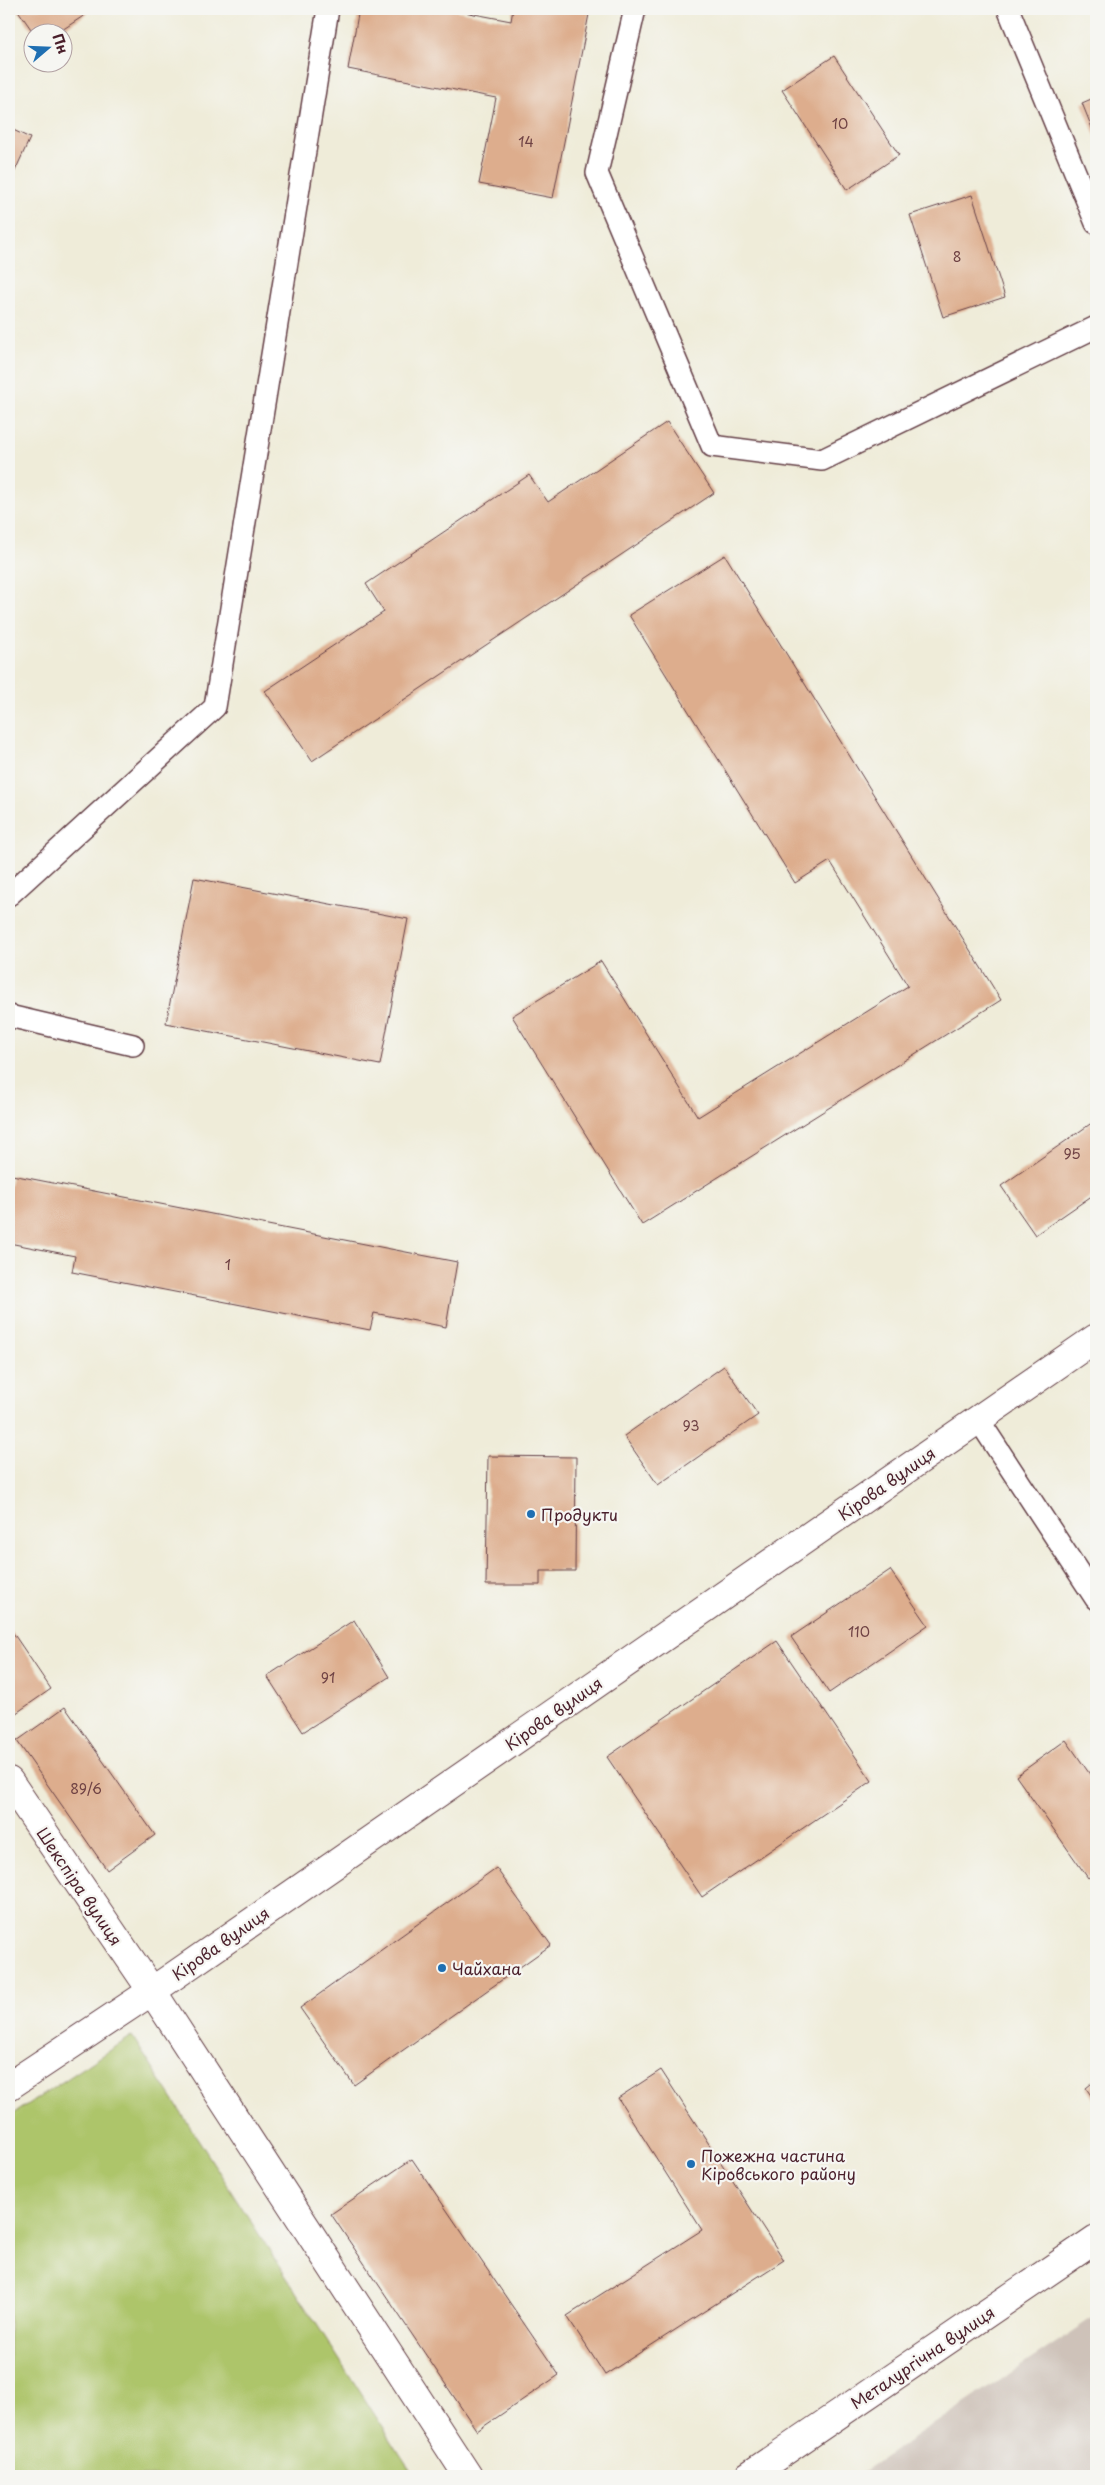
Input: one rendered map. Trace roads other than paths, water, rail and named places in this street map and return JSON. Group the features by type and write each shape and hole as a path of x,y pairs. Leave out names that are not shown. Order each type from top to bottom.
{"street":[{"name":"Кірова вулиця","path":"9,2086 152,1991 1096,1338"},
{"name":"Шекспіра вулиця","path":"9,1780 152,1991 468,2476"},
{"name":"Металургічна вулиця","path":"748,2476 1096,2239"}],"lane":[{"path":"9,896 214,707 328,9"},
{"path":"635,9 597,173 712,446 822,460 1096,327"},
{"path":"1009,9 1096,223"},
{"path":"9,1016 133,1045"},
{"path":"978,1419 1096,1599"}],"place":[{"name":"Продукти","path":"531,1514"},
{"name":"Чайхана","path":"442,1968"},
{"name":"Пожежна частина Кіровського району","path":"691,2164"}]}
